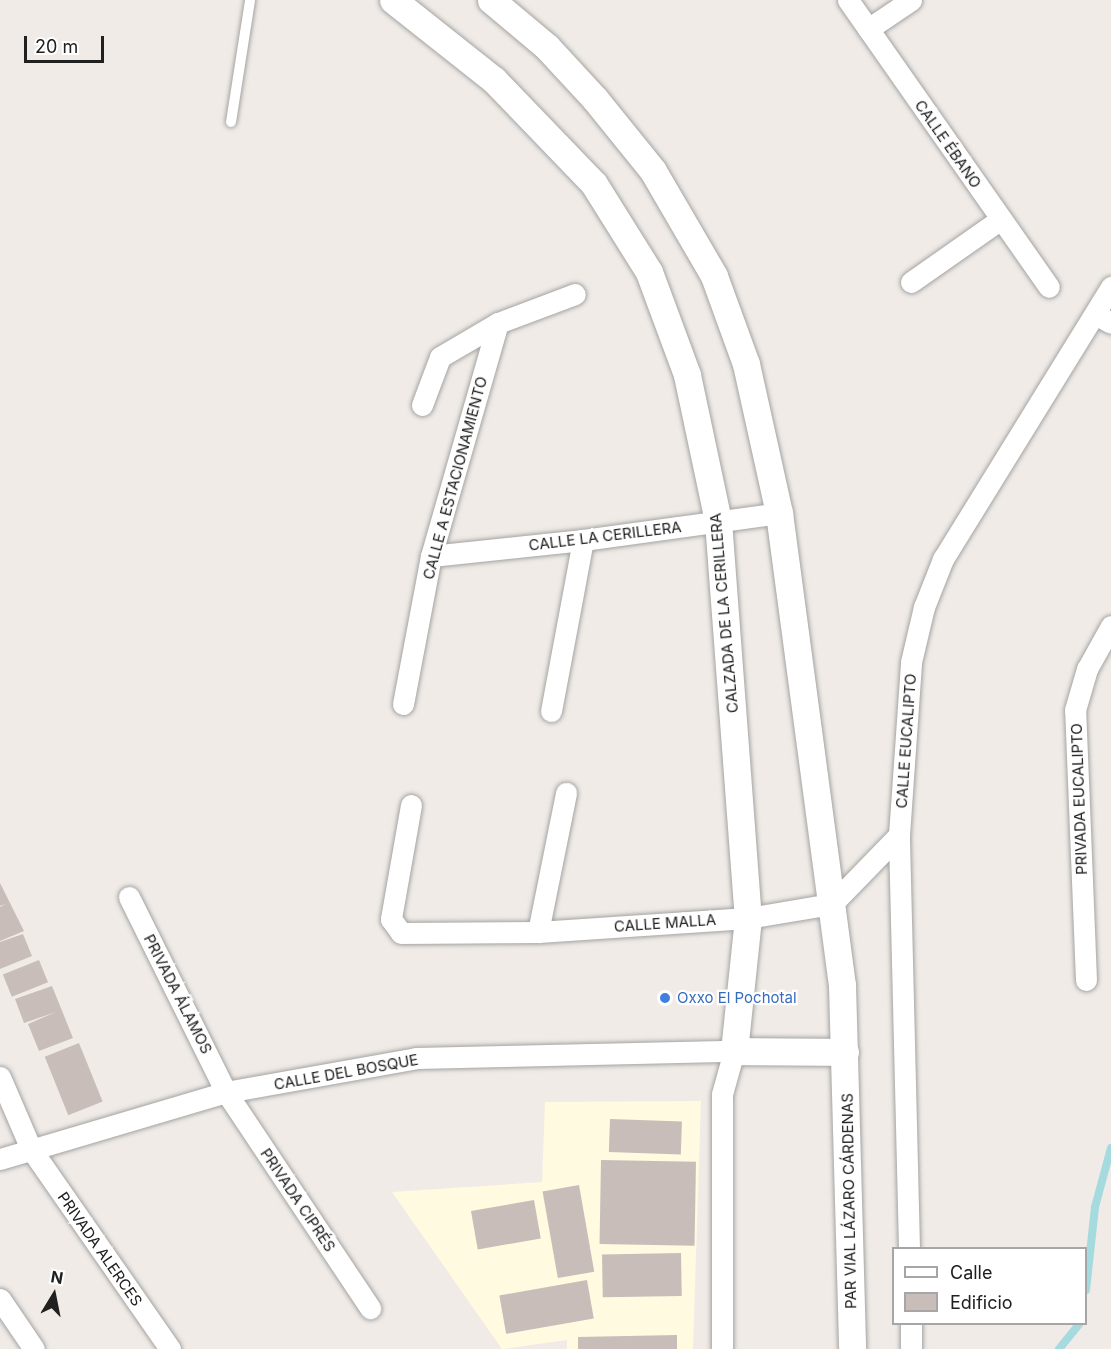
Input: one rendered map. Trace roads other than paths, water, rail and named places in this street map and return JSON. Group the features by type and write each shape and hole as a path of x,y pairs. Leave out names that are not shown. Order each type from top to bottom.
{"street":[{"name":"CALZADA DE LA CERILLERA","path":"393,0 494,80 594,184 649,272 687,375 717,521 748,918 734,1051"},
{"path":"491,0 547,47 646,162 714,276 746,364 779,513 842,985 845,1052"},
{"name":"CALLE ÉBANO","path":"848,0 1049,287"},
{"path":"868,29 910,0"},
{"path":"910,282 1001,219"},
{"name":"CALLE EUCALIPTO","path":"909,1247 899,835 911,662 924,607 943,559 1103,319 1111,287"},
{"path":"422,405 440,357 498,323 575,294"},
{"name":"CALLE A ESTACIONAMIENTO","path":"403,704 431,556 498,323"},
{"name":"CALLE LA CERILLERA","path":"431,556 583,540 779,513"},
{"path":"551,711 583,540"},
{"name":"PRIVADA EUCALIPTO","path":"1086,980 1075,710 1087,669 1111,626"},
{"path":"538,932 566,793"},
{"name":"CALLE MALLA","path":"411,805 391,919 401,933 538,932 748,918 832,904"},
{"path":"832,904 899,835"},
{"name":"PRIVADA ÁLAMOS","path":"129,897 226,1092"},
{"path":"722,1349 722,1094 734,1051"},
{"name":"CALLE DEL BOSQUE","path":"0,1159 226,1092 417,1058 734,1051 845,1052"},
{"name":"PAR VIAL LÁZARO CÁRDENAS","path":"845,1052 852,1349"},
{"name":"PRIVADA ALERCES","path":"0,1077 31,1149 170,1349"},
{"name":"PRIVADA CIPRÉS","path":"226,1092 370,1308"},
{"path":"0,1299 34,1349"},
{"path":"911,1325 911,1349"}],"lane":[{"path":"231,122 250,0"}],"waterway":[{"path":"1087,1281 1095,1207 1111,1148"},
{"path":"1059,1349 1078,1325"}],"place":[{"name":"Oxxo El Pochotal","path":"665,998"}]}
